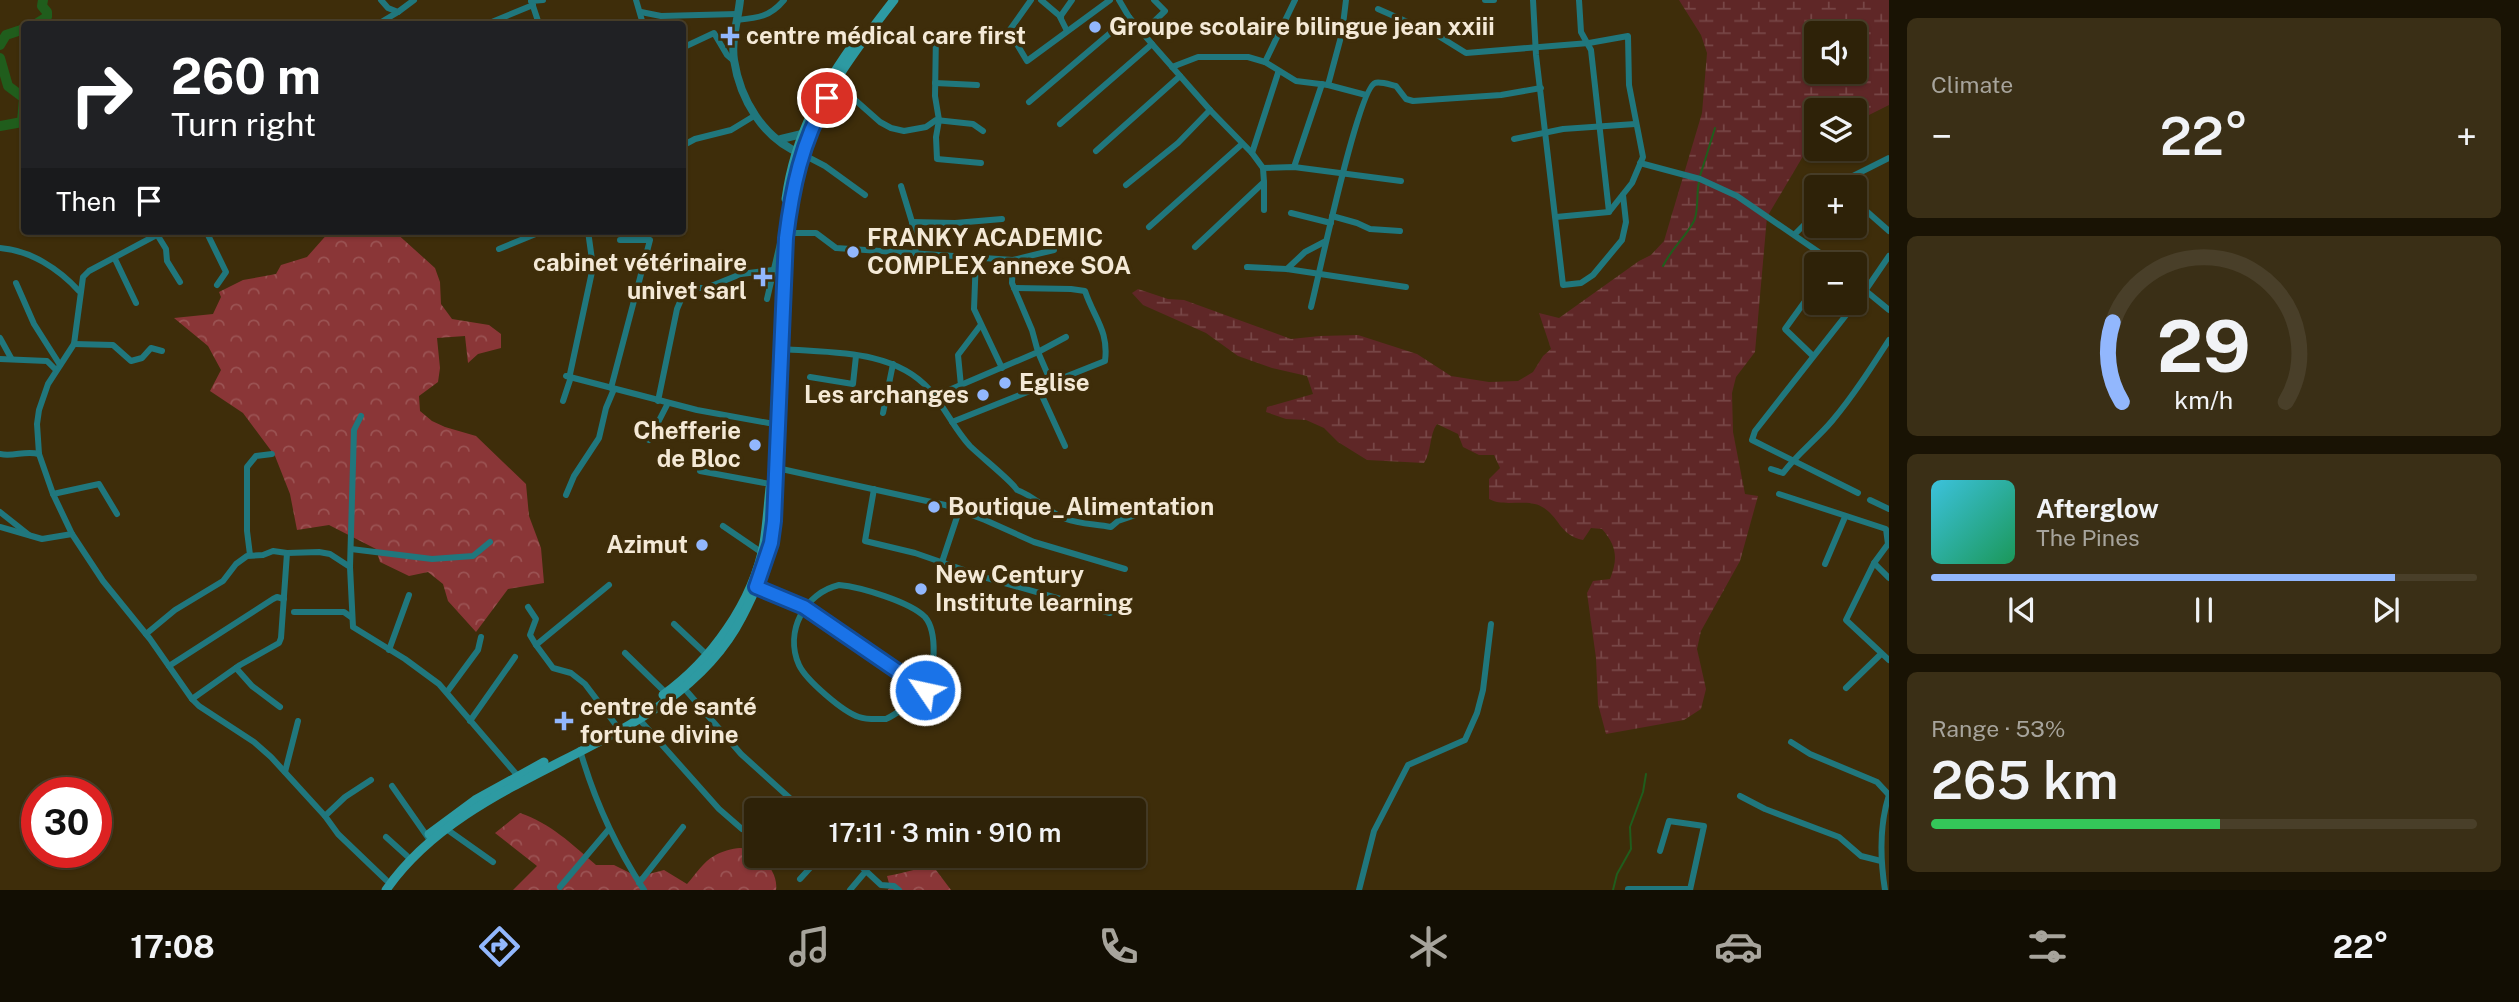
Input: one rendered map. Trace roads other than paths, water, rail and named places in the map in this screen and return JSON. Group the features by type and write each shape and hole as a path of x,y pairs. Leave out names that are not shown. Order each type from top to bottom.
{"main road":[{"path":"379,890 429,838 478,805 639,719 684,688 712,659 741,620 771,543 777,468 784,236 802,134 830,80 886,0"},
{"path":"386,885 407,856 475,800 517,775 635,715 666,694 707,655 735,616 750,585 761,552 771,484 784,236 791,164 801,151 818,113 836,83 894,0"}],"street":[{"path":"382,0 391,11 398,12"},
{"path":"383,21 414,0"},
{"path":"493,21 532,2 543,0"},
{"path":"635,0 642,21"},
{"path":"740,0 734,61 744,98 754,116 781,140 851,183 865,195"},
{"path":"641,12 661,16 764,17 777,9 784,0"},
{"path":"1031,0 1009,31 1027,61 1110,0"},
{"path":"1041,0 1061,17 1068,31"},
{"path":"1061,17 1072,0"},
{"path":"1119,0 1129,17 1152,44 1263,168 1264,210"},
{"path":"1143,33 1165,11 1154,0"},
{"path":"1265,62 1295,0"},
{"path":"1294,167 1342,33 1346,0"},
{"path":"1485,0 1494,0"},
{"path":"1534,0 1536,47 1563,285 1581,283 1593,275 1622,240 1626,222 1623,195"},
{"path":"1579,0 1581,32 1589,43 1609,212"},
{"path":"532,2 538,21"},
{"path":"1378,9 1437,35 1466,53 1589,43 1628,36 1629,85 1643,157 1632,183 1609,212 1556,217"},
{"path":"1029,102 1129,17"},
{"path":"686,46 714,33 727,55 734,61"},
{"path":"936,34 935,83 939,120 936,137 937,159 981,163"},
{"path":"1060,124 1152,44"},
{"path":"1172,67 1198,57 1248,57 1265,62 1296,81 1366,95"},
{"path":"1252,153 1279,73"},
{"path":"1096,151 1180,76"},
{"path":"836,83 880,122 891,128 904,131 926,127 939,120 973,124 983,131"},
{"path":"935,83 977,85"},
{"path":"1311,307 1343,173 1366,95 1376,83 1399,88 1406,99 1413,101 1501,96 1542,88"},
{"path":"1126,185 1178,143 1210,110"},
{"path":"686,144 731,130 754,116"},
{"path":"1514,139 1546,132 1635,124"},
{"path":"781,140 802,134"},
{"path":"781,140 791,164"},
{"path":"1150,227 1242,144"},
{"path":"1855,175 1889,158"},
{"path":"1640,163 1700,179 1737,196 1818,252"},
{"path":"1263,168 1294,167 1401,181"},
{"path":"1195,247 1264,182"},
{"path":"901,186 912,222 916,254"},
{"path":"1867,212 1889,231"},
{"path":"1291,213 1357,223 1370,229 1400,231"},
{"path":"912,222 955,223 1002,219"},
{"path":"1795,234 1804,225"},
{"path":"767,299 784,236 816,233 836,248 1013,260 1054,250"},
{"path":"157,235 85,274 79,291 74,344 48,384 39,410 39,454 53,494 72,534 110,590 146,634 192,699 254,742 326,816 338,834 386,885"},
{"path":"162,235 167,261 180,282"},
{"path":"208,235 226,272 217,285"},
{"path":"499,249 532,235"},
{"path":"563,401 593,267 589,235"},
{"path":"566,495 574,476 599,438 652,235"},
{"path":"620,240 650,240"},
{"path":"1287,269 1305,252 1326,242"},
{"path":"0,248 28,255 54,268 79,291"},
{"path":"1867,288 1889,256"},
{"path":"976,257 974,309 1002,368"},
{"path":"115,259 136,303"},
{"path":"1013,260 1012,283 1051,383"},
{"path":"1247,267 1319,273 1406,287"},
{"path":"658,401 677,309 689,288 710,287 741,274 773,270"},
{"path":"16,283 58,368"},
{"path":"952,422 1105,361 1105,334 1085,291 1014,288"},
{"path":"1867,293 1889,310"},
{"path":"1804,303 1785,329 1813,356"},
{"path":"1846,315 1755,431 1752,440 1858,494"},
{"path":"961,386 958,355 981,326"},
{"path":"935,396 1038,352 1066,337"},
{"path":"0,338 11,358"},
{"path":"1770,469 1783,473 1830,424 1889,340"},
{"path":"74,344 113,345 131,361 142,358 151,348 162,351"},
{"path":"782,349 856,356 893,364 923,382 968,443 993,468 1014,483 1017,490 1027,493 1042,506 1067,519 1111,527 1118,521 1165,505"},
{"path":"810,377 853,384 856,356"},
{"path":"0,359 47,361 58,368"},
{"path":"883,413 893,364"},
{"path":"569,375 658,401 774,424"},
{"path":"1038,387 1065,446"},
{"path":"649,440 668,403"},
{"path":"361,416 354,430 349,566 353,628 429,676 447,692 517,775"},
{"path":"0,454 39,454"},
{"path":"250,555 247,531 247,467 256,456 271,454"},
{"path":"777,468 929,501 985,520 1034,542 1125,569"},
{"path":"700,471 771,484"},
{"path":"53,494 99,484 117,514"},
{"path":"874,489 865,541 1110,613"},
{"path":"1779,494 1886,529 1888,544 1874,563 1846,620 1889,660"},
{"path":"1870,500 1889,509"},
{"path":"942,562 959,511"},
{"path":"0,512 31,536"},
{"path":"1825,564 1845,517"},
{"path":"723,526 761,552"},
{"path":"0,527 31,536 52,538 72,534"},
{"path":"351,549 442,559 473,556 490,542"},
{"path":"146,634 175,610 223,581 242,558 250,555 263,555 273,551 330,554 349,566"},
{"path":"192,699 236,668 279,643 287,553"},
{"path":"1874,563 1889,578"},
{"path":"536,645 609,585"},
{"path":"839,585 878,594 903,604 925,618 933,637 935,652 925,690 886,719 858,717 841,707 807,677 800,667 795,643 796,628 804,607 827,588 839,585"},
{"path":"756,587 804,607 925,690"},
{"path":"389,650 410,594"},
{"path":"169,666 277,597 284,599"},
{"path":"528,607 536,619 530,635 553,668 570,673 585,684 616,725"},
{"path":"294,612 344,612 351,617"},
{"path":"674,624 707,655"},
{"path":"1359,890 1374,831 1408,765 1465,740 1478,713 1491,624"},
{"path":"447,692 478,650 481,637"},
{"path":"625,653 666,694"},
{"path":"1846,688 1881,654"},
{"path":"471,721 515,657"},
{"path":"236,668 252,686 280,707"},
{"path":"684,688 741,754 790,798"},
{"path":"639,719 719,809 742,829"},
{"path":"285,772 299,721"},
{"path":"1791,743 1821,759 1877,782 1889,795 1886,816 1885,890"},
{"path":"580,750 584,768 609,829 644,890"},
{"path":"326,816 345,797 372,780"},
{"path":"391,786 429,838"},
{"path":"1740,796 1765,809 1839,837 1861,856 1884,864"},
{"path":"1628,889 1690,890 1704,826 1669,821 1660,852"},
{"path":"639,883 682,827"},
{"path":"446,828 494,862"},
{"path":"560,887 609,829"},
{"path":"386,837 407,856"},
{"path":"800,879 810,868"},
{"path":"863,868 883,888 894,886 899,890"},
{"path":"850,890 866,871"}],"waterway":[{"path":"41,21 47,17 42,6 43,0"},
{"path":"0,45 6,35 21,30"},
{"path":"0,58 8,86 21,96"},
{"path":"0,126 21,122"},
{"path":"1700,176 1715,128"},
{"path":"1663,266 1694,221 1699,182"},
{"path":"1613,890 1617,874 1631,849 1630,827 1643,792 1646,774"}],"place":[{"name":"Groupe scolaire bilingue jean xxiii","path":"1095,27"},
{"name":"centre médical care first","path":"730,36"},
{"name":"FRANKY ACADEMIC COMPLEX annexe SOA","path":"853,252"},
{"name":"cabinet vétérinaire univet sarl","path":"763,277"},
{"name":"Eglise","path":"1005,383"},
{"name":"Les archanges","path":"983,395"},
{"name":"Chefferie de Bloc","path":"755,445"},
{"name":"Boutique_Alimentation","path":"934,507"},
{"name":"Azimut","path":"702,545"},
{"name":"New Century Institute learning","path":"921,589"},
{"name":"centre de santé fortune divine","path":"564,721"}]}
